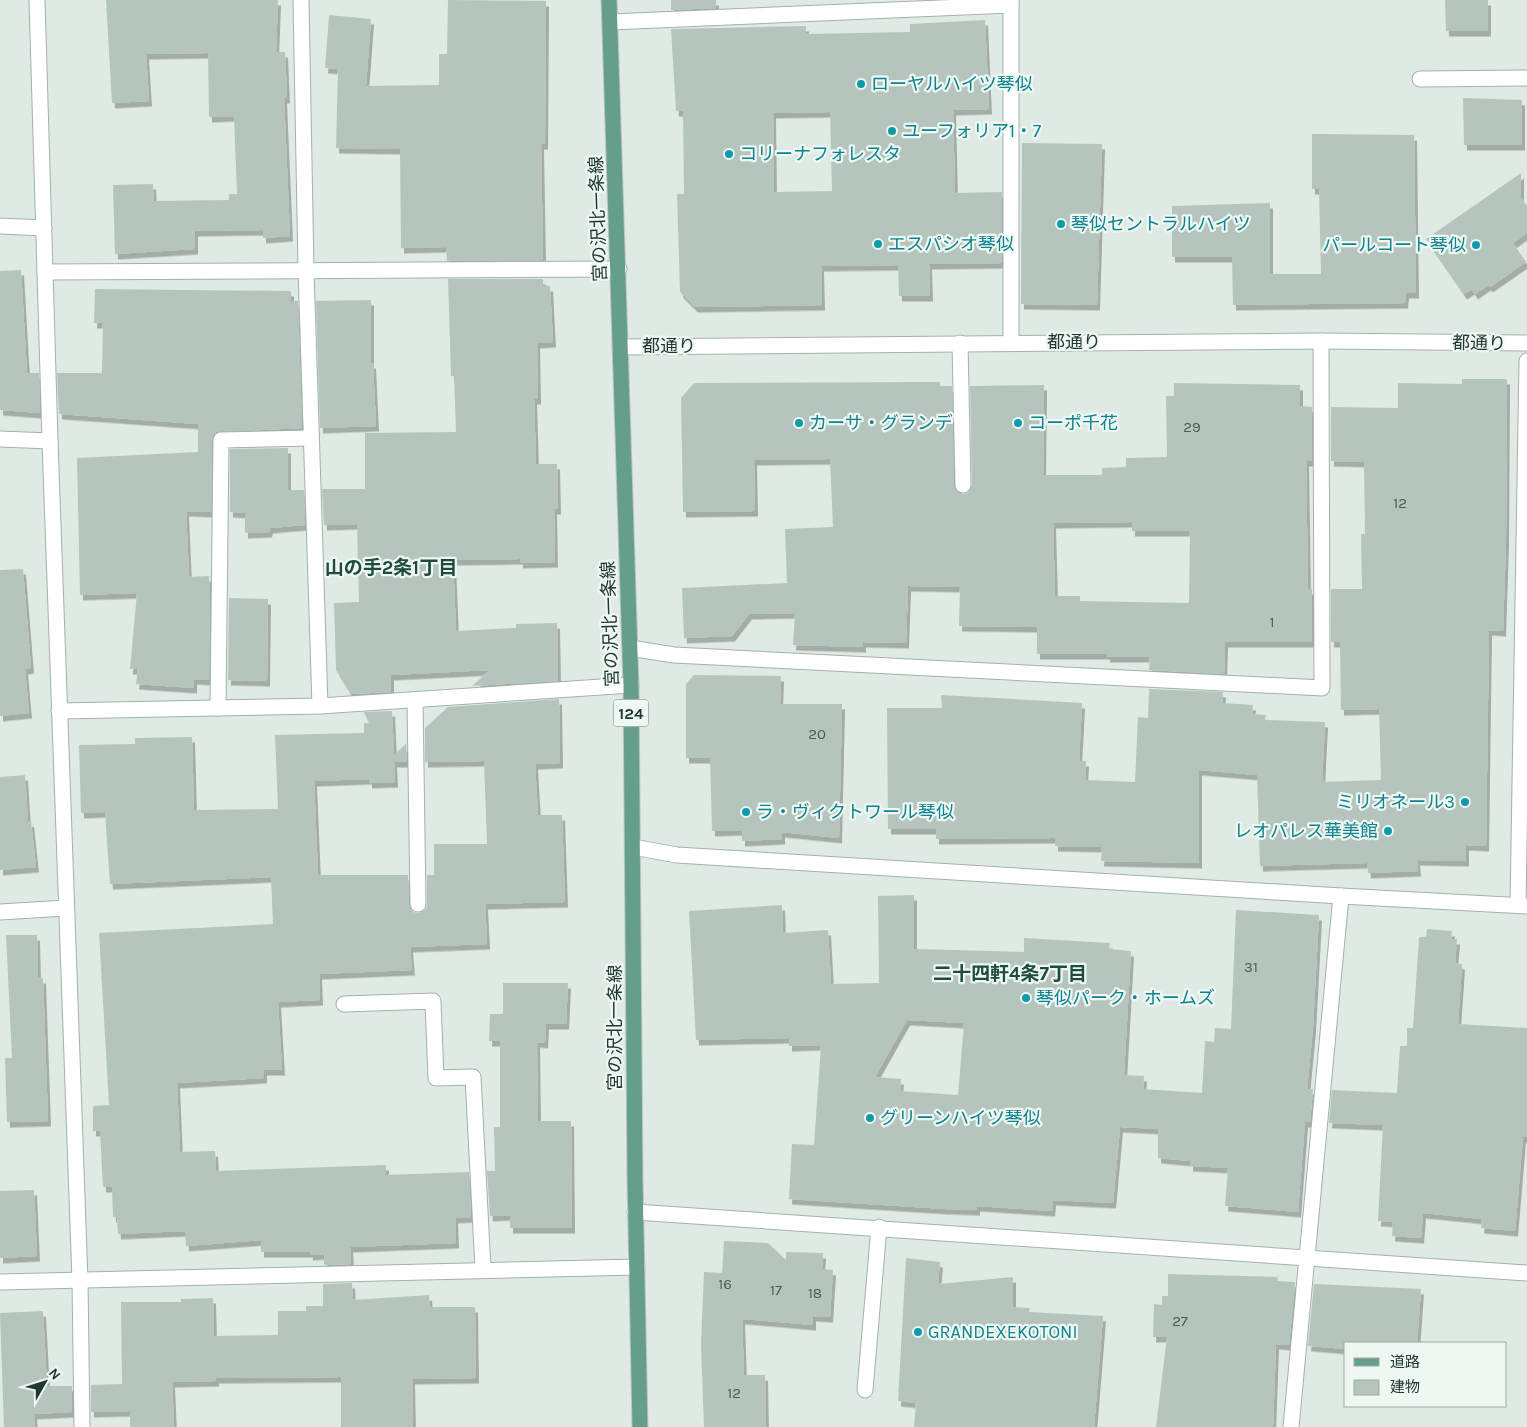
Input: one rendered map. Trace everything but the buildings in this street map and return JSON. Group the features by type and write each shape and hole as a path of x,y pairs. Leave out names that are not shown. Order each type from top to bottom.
{"main road":[{"name":"宮の沢北一条線","path":"609,0 631,685 640,1427"}],"street":[{"path":"37,0 50,441 80,1281 82,1427"},
{"path":"301,0 306,270 320,706"},
{"path":"610,22 1011,3 1011,342"},
{"path":"1420,79 1527,78"},
{"path":"0,226 44,228"},
{"path":"45,272 619,269"},
{"path":"630,648 674,654 1322,688 1321,341"},
{"name":"都通り","path":"620,347 1011,342 1321,341 1527,343"},
{"path":"960,343 963,485"},
{"path":"633,848 677,855 1341,896 1522,905 1527,361"},
{"path":"218,708 221,440 311,438"},
{"path":"0,439 50,441"},
{"path":"60,711 320,706 631,685"},
{"path":"414,700 418,904"},
{"path":"1292,1427 1341,896"},
{"path":"0,912 66,908"},
{"path":"344,1004 433,1000 436,1078 473,1077 484,1269"},
{"path":"636,1212 1527,1272"},
{"path":"865,1390 880,1227"},
{"path":"0,1282 484,1269 637,1267"}],"place":[{"name":"ローヤルハイツ琴似","path":"861,84"},
{"name":"ユーフォリア1・7","path":"892,131"},
{"name":"コリーナフォレスタ","path":"729,154"},
{"name":"琴似セントラルハイツ","path":"1061,224"},
{"name":"エスパシオ琴似","path":"878,244"},
{"name":"パールコート琴似","path":"1476,245"},
{"name":"カーサ・グランデ","path":"799,423"},
{"name":"コーポ千花","path":"1018,423"},
{"name":"ミリオネール3","path":"1465,802"},
{"name":"ラ・ヴィクトワール琴似","path":"746,812"},
{"name":"レオパレス華美館","path":"1388,831"},
{"name":"琴似パーク・ホームズ","path":"1026,998"},
{"name":"グリーンハイツ琴似","path":"870,1118"},
{"name":"GRANDEXEKOTONI","path":"918,1332"}],"district":[{"name":"山の手2条1丁目","path":"391,568"},
{"name":"二十四軒4条7丁目","path":"1010,974"}]}
